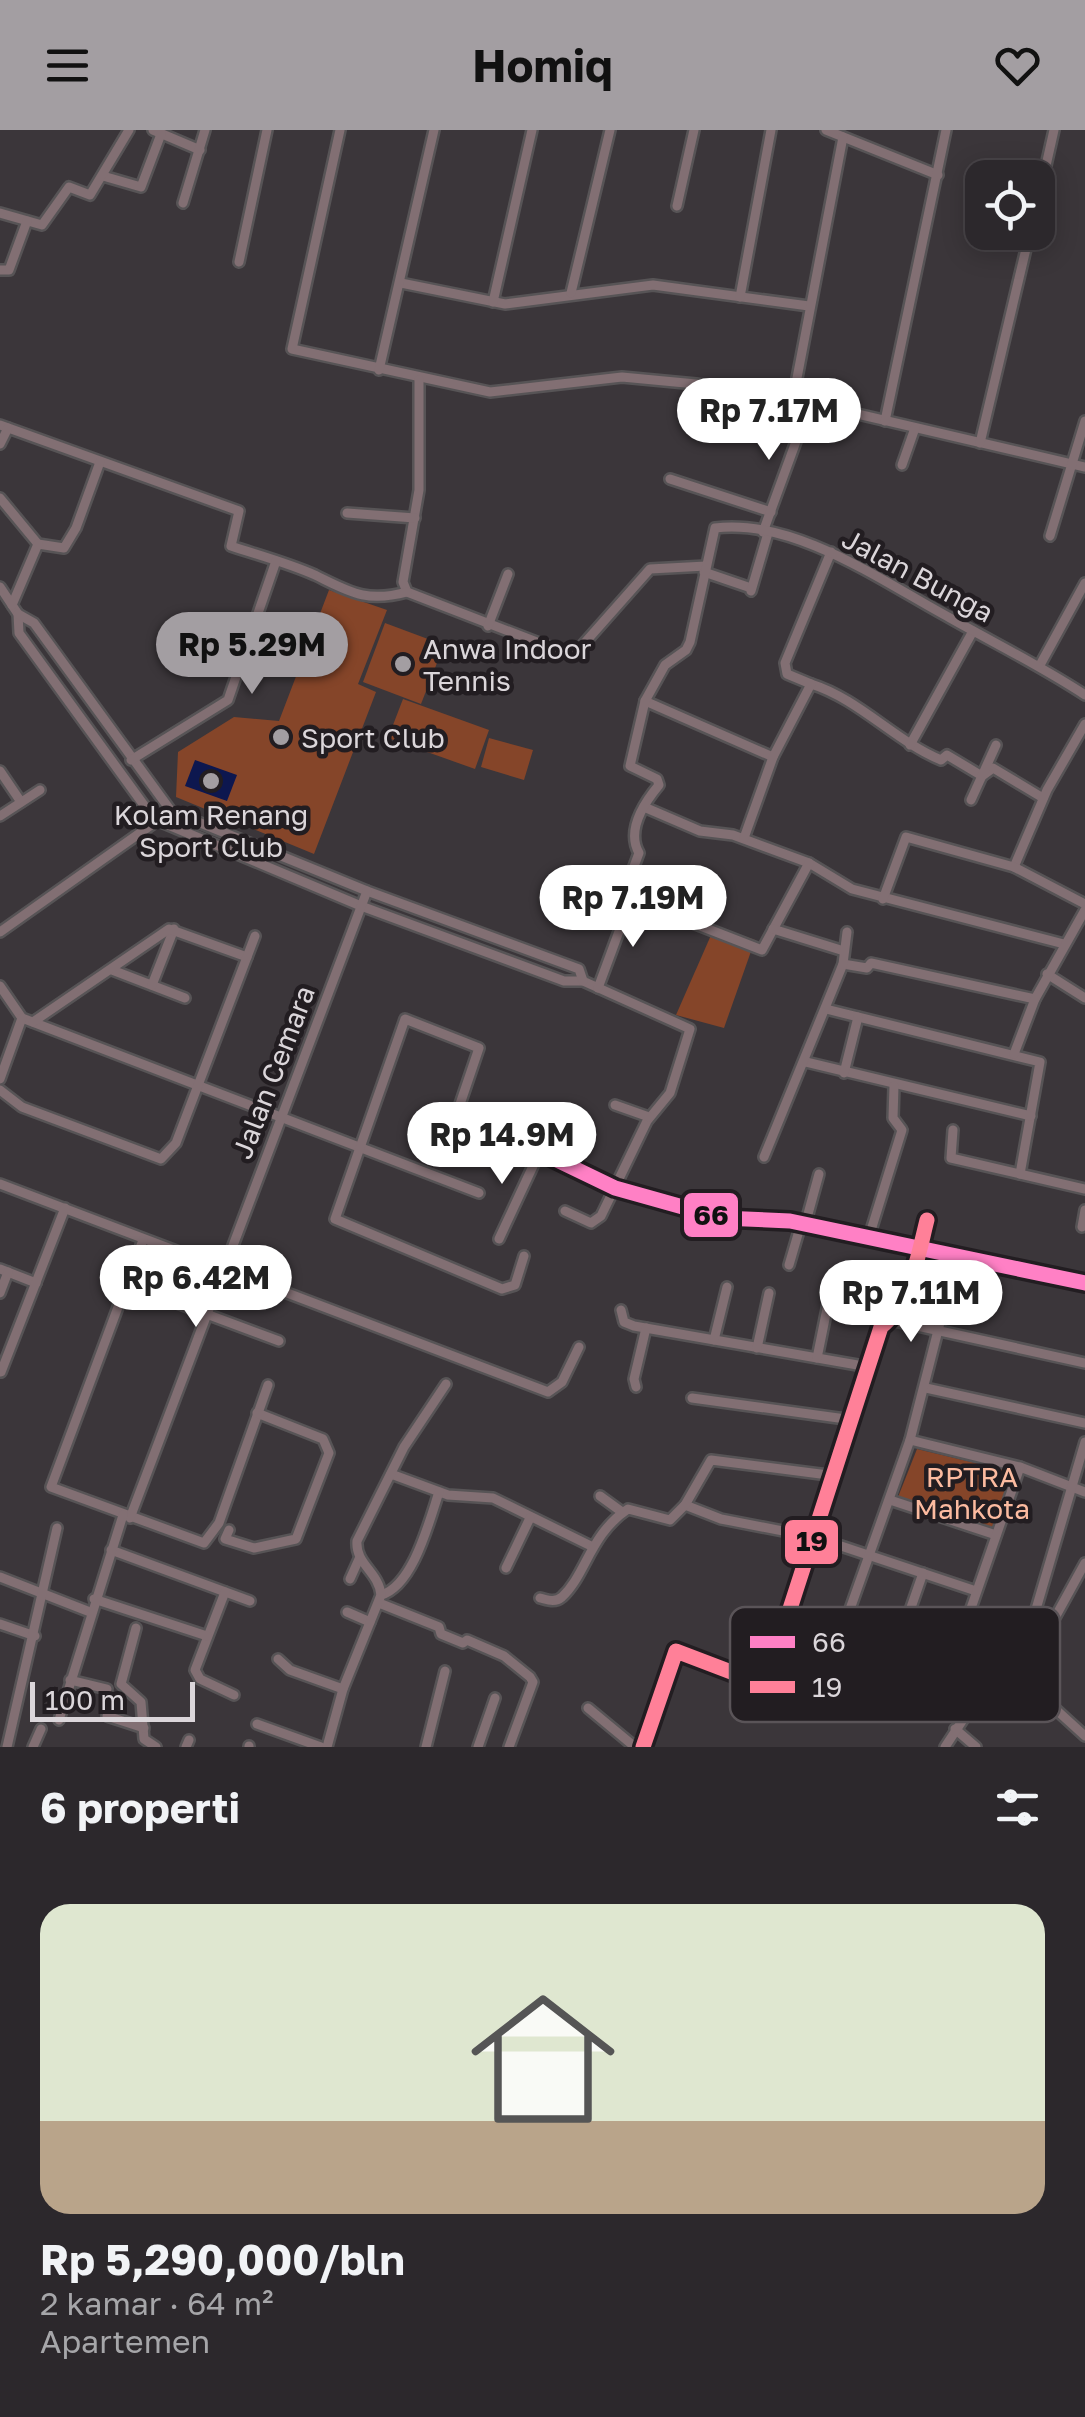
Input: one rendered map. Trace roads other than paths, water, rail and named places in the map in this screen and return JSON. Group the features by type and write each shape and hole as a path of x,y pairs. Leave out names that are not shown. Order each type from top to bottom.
{"street":[{"path":"0,213 42,225 70,187 90,195 129,130"},
{"path":"182,203 206,130"},
{"path":"239,262 268,130"},
{"path":"340,130 292,349 419,380 516,392 622,377 798,401 1080,466"},
{"path":"379,370 434,130"},
{"path":"493,302 532,130"},
{"path":"571,292 610,130"},
{"path":"677,206 694,130"},
{"path":"740,297 771,130"},
{"path":"826,130 938,174"},
{"path":"886,421 946,130"},
{"path":"1047,160 1054,130"},
{"path":"103,176 141,187 157,132 200,150"},
{"path":"0,444 4,426 239,511 230,546 317,576 340,592 386,598 406,592 573,656 650,570 705,569 750,589 771,512 798,436 798,401 810,306 843,136"},
{"path":"0,270 9,270 28,222"},
{"path":"980,443 1026,250"},
{"path":"401,283 493,302 654,286 810,306"},
{"path":"406,592 403,582 415,518 419,380"},
{"path":"1050,536 1080,466 1085,421"},
{"path":"902,464 915,428"},
{"path":"0,498 38,544 64,548 69,544 100,462"},
{"path":"670,479 771,512"},
{"path":"347,513 415,518"},
{"name":"Jalan Bunga","path":"705,569 717,526 766,532 831,552 1040,665 1085,695"},
{"path":"38,544 7,600 19,633 154,819 361,906 564,981 583,981 690,1030 670,1093 649,1117 617,1188 596,1221 586,1222 565,1211"},
{"path":"831,552 785,663 787,674 811,684 910,745 941,760 947,755 982,776"},
{"path":"131,760 228,700 276,561"},
{"path":"598,988 632,899 628,886 639,853 633,835 659,780 630,766 646,701 665,665 686,650 705,569"},
{"path":"488,626 508,574"},
{"path":"1040,665 1085,583"},
{"path":"7,600 34,623 171,811 367,891 579,969 583,981"},
{"path":"910,745 973,631"},
{"path":"744,838 773,757 811,684"},
{"path":"67,699 80,690"},
{"path":"646,701 773,757"},
{"path":"1014,867 1043,798 1085,724"},
{"path":"970,800 996,746"},
{"path":"982,776 992,768 1043,798"},
{"path":"0,771 21,802"},
{"path":"0,816 40,790"},
{"path":"644,807 702,832 744,838 809,864 852,889 1064,944"},
{"path":"0,932 154,819 171,811"},
{"path":"883,899 906,837 1014,867 1085,907 1081,930 1064,944 1035,999 1014,1054"},
{"path":"632,899 762,950 809,864"},
{"name":"Jalan Cemara","path":"59,1720 111,1550 210,1315 279,1118 367,891"},
{"path":"174,929 246,958"},
{"path":"33,1022 174,929"},
{"path":"152,985 174,929"},
{"path":"774,930 844,951"},
{"path":"764,1157 843,964 847,932"},
{"path":"0,1090 22,1106 161,1159 176,1143 255,936"},
{"path":"843,964 868,968 870,963 1035,999"},
{"path":"112,970 185,998"},
{"path":"1048,974 1085,998"},
{"path":"0,986 22,1018 479,1193"},
{"path":"826,1009 1041,1064 1020,1174"},
{"path":"844,1073 858,1017"},
{"path":"0,1080 22,1018"},
{"path":"456,1112 479,1048 405,1019 335,1216 340,1224 502,1289 515,1285 524,1256"},
{"path":"806,1062 1030,1116"},
{"path":"868,1240 902,1130 893,1118 894,1086"},
{"path":"615,1105 649,1117"},
{"path":"953,1130 951,1158 1085,1188"},
{"path":"498,1131 617,1188 722,1218 803,1225 1085,1283"},
{"path":"500,1239 540,1151"},
{"path":"789,1265 820,1174"},
{"path":"0,1184 548,1392 562,1382 578,1347"},
{"path":"2,1372 65,1208"},
{"path":"1082,1227 1085,1210"},
{"path":"791,1607 881,1327 890,1320 920,1250 927,1220"},
{"path":"143,1240 50,1484 122,1523 196,1543 212,1538 268,1385"},
{"path":"851,1607 926,1388 957,1256"},
{"path":"0,1293 4,1271 36,1283"},
{"path":"126,1284 279,1341"},
{"path":"714,1340 727,1287"},
{"path":"757,1348 769,1293"},
{"path":"816,1358 829,1299"},
{"path":"621,1310 628,1325 869,1367"},
{"path":"890,1320 1085,1363"},
{"path":"636,1387 634,1378 646,1328"},
{"path":"257,1724 324,1747 380,1599 377,1580 360,1558 357,1541 391,1474 446,1384"},
{"path":"926,1388 1085,1423"},
{"path":"692,1398 853,1420"},
{"path":"229,1530 226,1539 254,1548 296,1539 329,1453 323,1439 258,1413"},
{"path":"910,1440 1020,1468 1085,1492"},
{"path":"1037,1607 1085,1442"},
{"path":"540,1598 553,1601 563,1596 591,1546 622,1512 634,1509 667,1521 685,1506 711,1460 836,1476"},
{"path":"971,1607 1020,1468"},
{"path":"391,1474 439,1492 494,1498 591,1546"},
{"path":"380,1599 393,1591 407,1572 439,1492"},
{"path":"600,1496 622,1512"},
{"path":"890,1500 996,1535"},
{"path":"685,1506 721,1519 814,1537 976,1591"},
{"path":"506,1568 530,1518"},
{"path":"7,1747 57,1528"},
{"path":"111,1550 250,1601"},
{"path":"350,1579 360,1558"},
{"path":"1060,1610 1084,1569"},
{"path":"911,1607 923,1573"},
{"path":"0,1578 90,1612"},
{"path":"225,1592 196,1670 200,1680 234,1695"},
{"path":"94,1599 207,1636"},
{"path":"380,1599 438,1627 441,1634 504,1656 530,1677 533,1682 509,1747"},
{"path":"346,1612 370,1622"},
{"path":"2,1625 35,1636"},
{"path":"136,1628 121,1684 141,1702 146,1741 156,1747"},
{"path":"643,1747 676,1651 730,1672"},
{"path":"278,1658 290,1670 343,1689"},
{"path":"426,1747 445,1670"},
{"path":"70,1680 107,1689"},
{"path":"478,1747 495,1698"},
{"path":"588,1708 635,1747"},
{"path":"1060,1712 1085,1736"},
{"path":"108,1716 144,1728"},
{"path":"0,1720 14,1725"},
{"path":"945,1747 960,1722"},
{"path":"955,1729 976,1747"},
{"path":"33,1747 41,1730"}],"place":[{"name":"Anwa Indoor Tennis","path":"403,664"},
{"name":"Sport Club","path":"281,737"},
{"name":"Kolam Renang Sport Club","path":"211,781"}],"park label":[{"name":"RPTRA Mahkota","path":"972,1492"}]}
